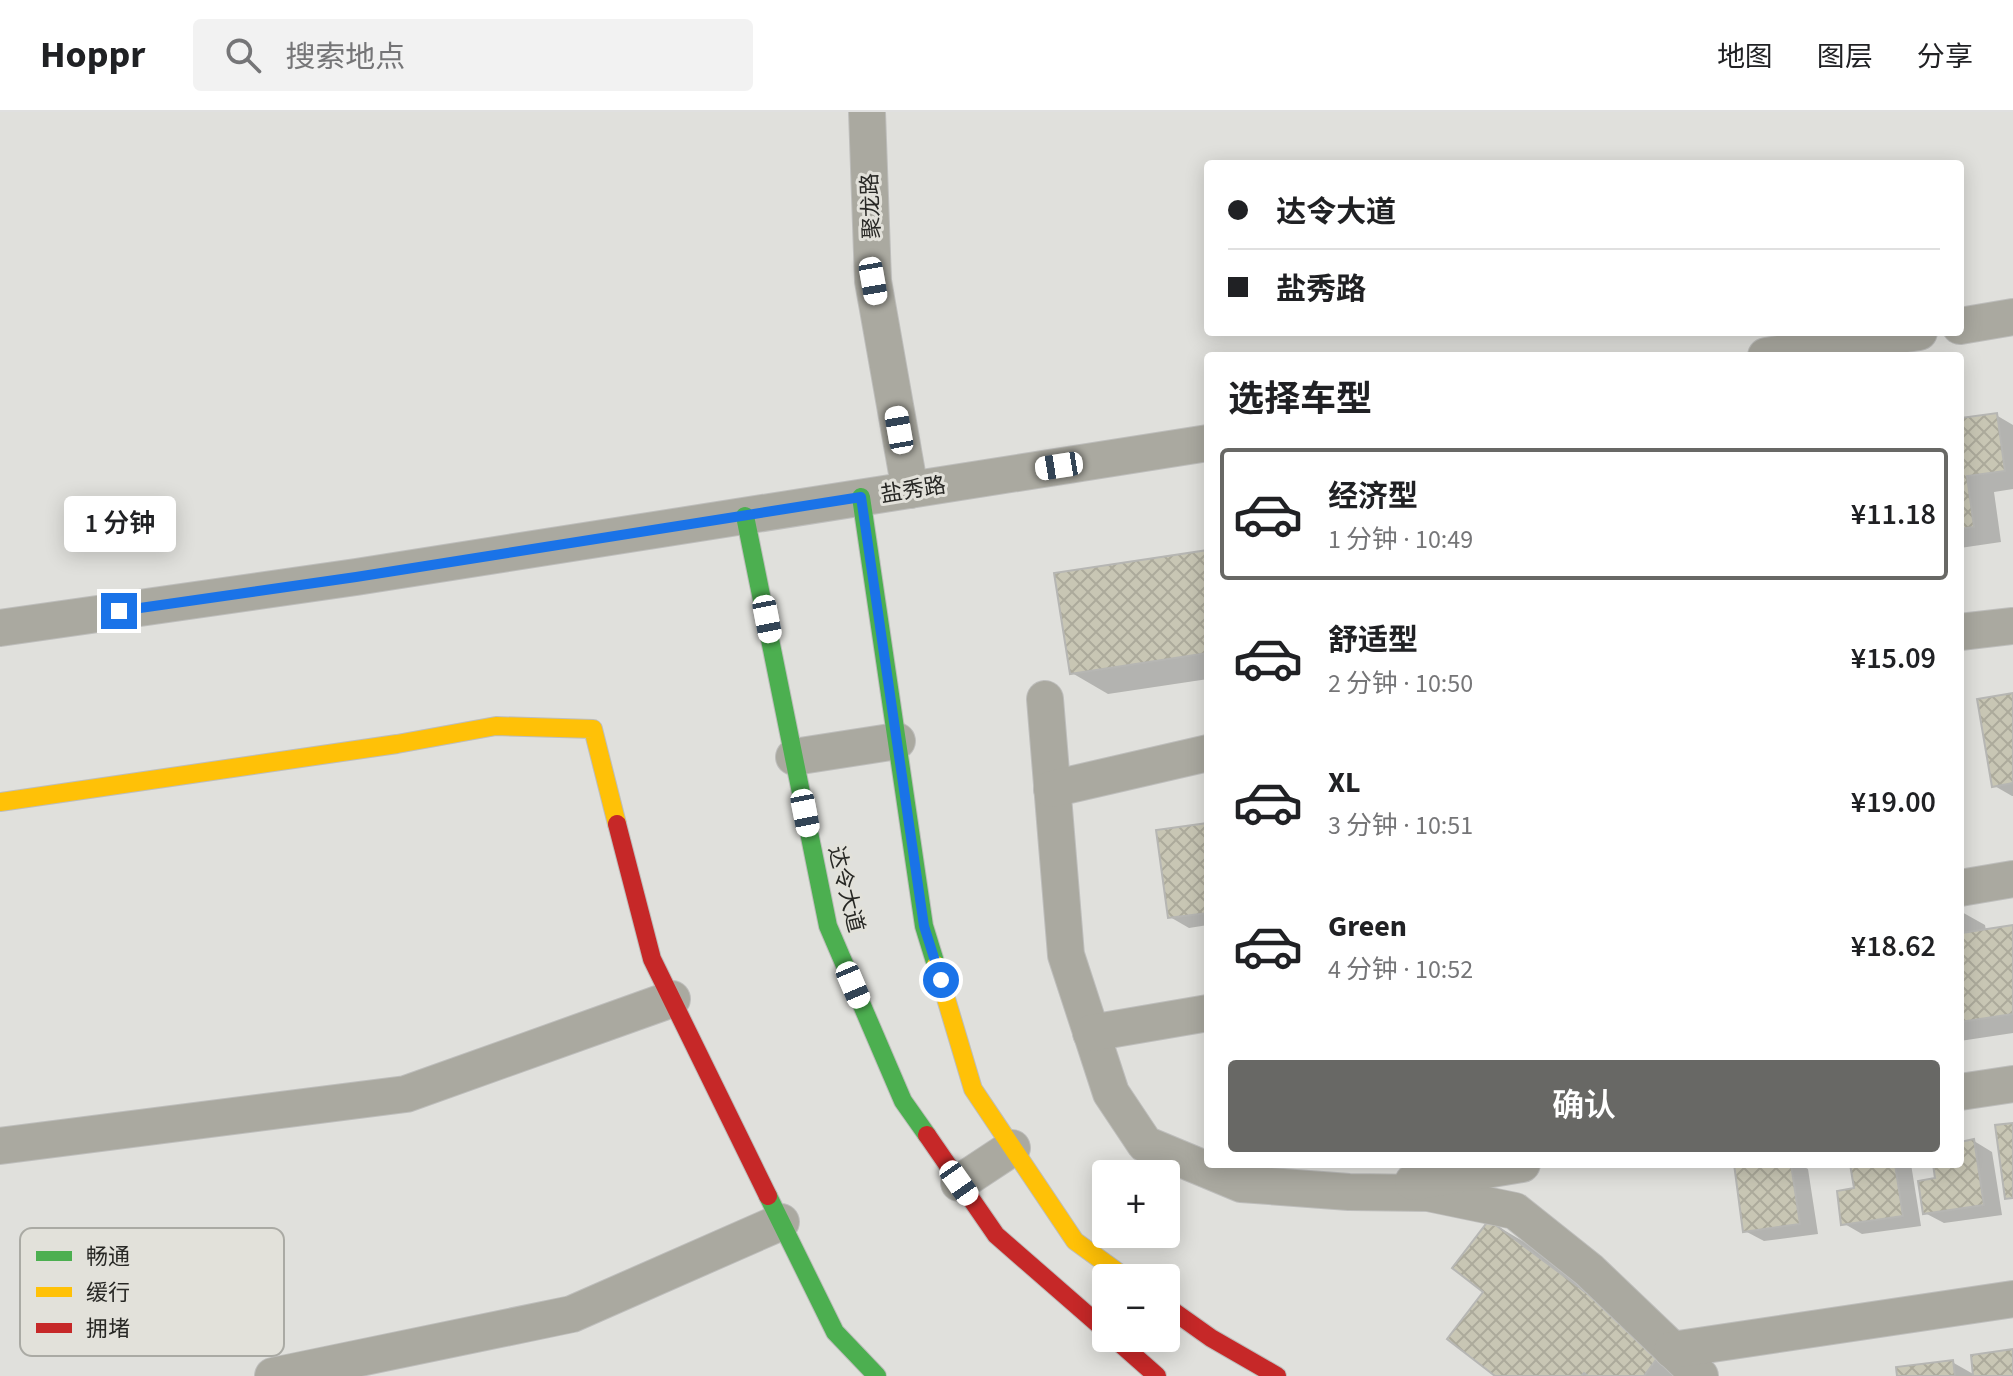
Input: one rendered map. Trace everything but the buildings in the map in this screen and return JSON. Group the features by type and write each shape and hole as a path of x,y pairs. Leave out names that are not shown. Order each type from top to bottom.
{"street":[{"name":"聚龙路","path":"867,112 873,281 910,490"},
{"path":"1964,325 2013,317"},
{"path":"1792,352 1894,336"},
{"name":"盐秀路","path":"0,628 356,577 1204,444"},
{"path":"861,497 924,926 973,1089 1075,1241 1107,1264"},
{"name":"达令大道","path":"745,516 828,926 903,1101 996,1235 1092,1319"},
{"path":"1964,632 2013,626"},
{"path":"1045,699 1066,955 1111,1093 1145,1144 1241,1184 1349,1192 1428,1193 1515,1211 1589,1270 1700,1376"},
{"path":"0,802 397,744 496,726 593,729 652,959 835,1332 877,1376"},
{"path":"794,757 897,741"},
{"path":"1052,789 1204,754"},
{"path":"1964,887 2013,879"},
{"path":"0,1146 406,1094 672,999"},
{"path":"1091,1033 1204,1014"},
{"path":"1964,1091 2013,1084"},
{"path":"959,1183 1012,1148"},
{"path":"1349,1192 1497,1168"},
{"path":"273,1376 572,1314 781,1222"},
{"path":"1672,1350 2013,1299"},
{"path":"1180,1316 1211,1338 1277,1376"},
{"path":"1130,1352 1157,1376"}],"traffic: fast":[{"path":"861,497 924,926 936,965"},
{"path":"745,516 828,926 903,1101 927,1135"},
{"path":"768,1196 835,1332 877,1376"}],"traffic: slow":[{"path":"0,802 397,744 496,726 593,729 617,824"},
{"path":"936,965 973,1089 1075,1241 1107,1264"}],"traffic: jam":[{"path":"617,824 652,959 768,1196"},
{"path":"927,1135 996,1235 1092,1319"},
{"path":"1180,1316 1211,1338 1277,1376"},
{"path":"1130,1352 1157,1376"}],"route":[{"path":"119,611 861,497 924,926 941,980"}]}
